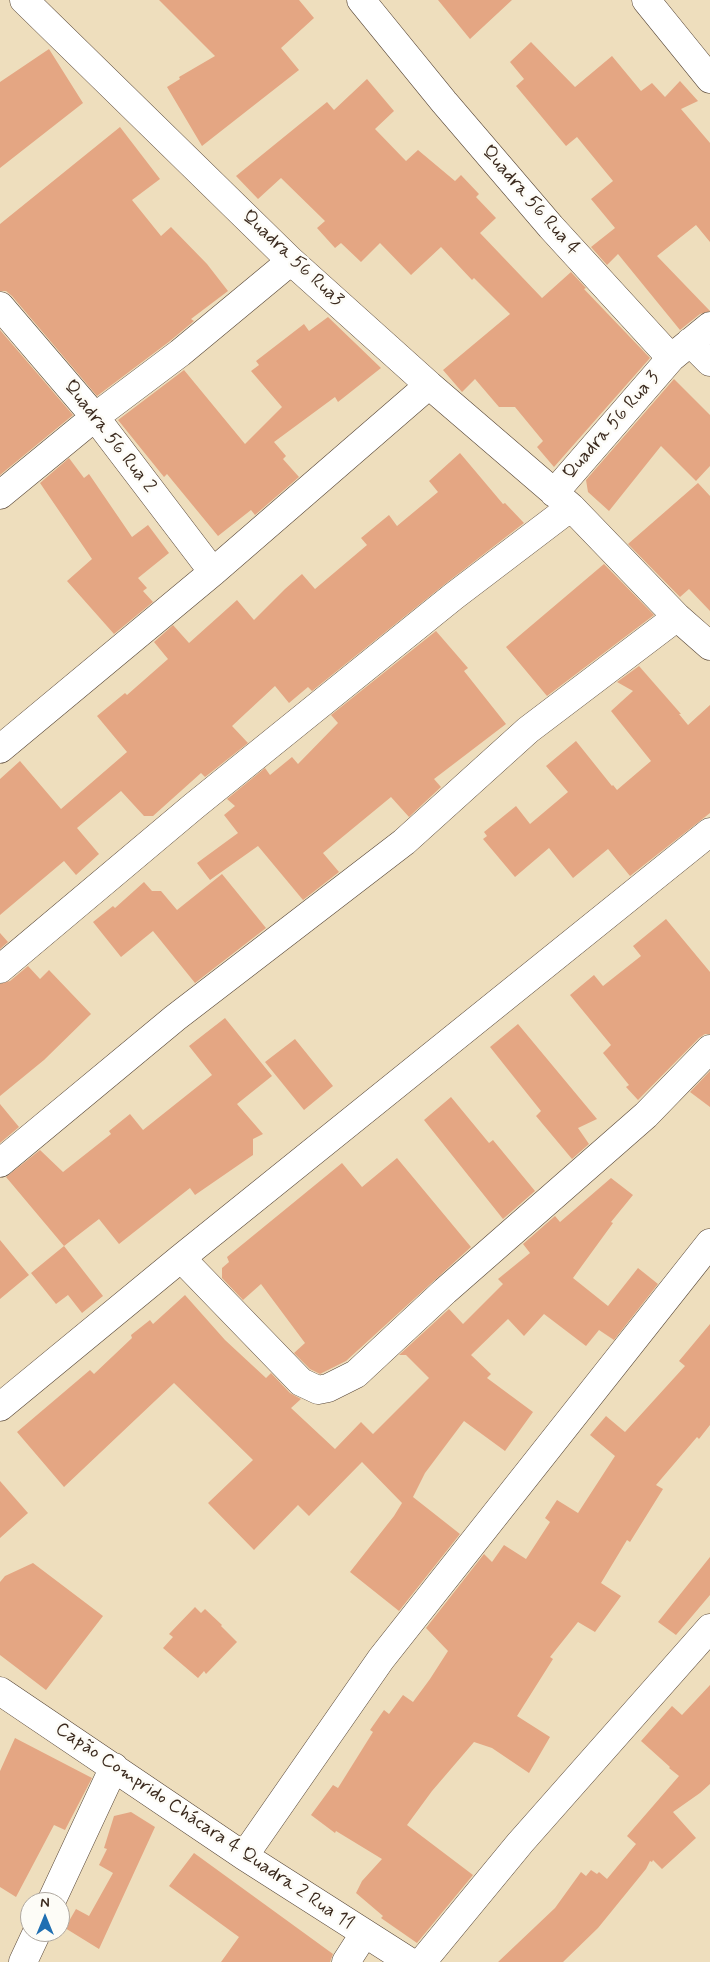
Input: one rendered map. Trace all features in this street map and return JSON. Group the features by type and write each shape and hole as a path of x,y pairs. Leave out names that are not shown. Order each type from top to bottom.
{"street":[{"name":"Quadra 56 Rua3","path":"24,0 291,261 429,386 562,500 677,617 710,646"},
{"name":"Quadra 56 Rua 4","path":"361,0 444,102 551,227 690,342 710,362"},
{"path":"646,0 710,79"},
{"path":"0,495 95,417 180,353 291,261"},
{"name":"Quadra 56 Rua 2","path":"0,306 95,417 213,572"},
{"name":"Quadra 56 Rua 3","path":"0,969 194,806 454,596 562,500 690,342"},
{"path":"0,749 213,572 429,386"},
{"path":"0,1163 175,1018 404,842 528,730 677,617"},
{"path":"0,1407 710,832"},
{"path":"182,1258 301,1382 318,1390 328,1388 356,1374 445,1291 646,1115 710,1049"},
{"path":"244,1856 382,1659 710,1243"},
{"path":"422,1962 520,1843 710,1628"},
{"name":"Capão Comprido Chácara 4 Quadra 2 Rua 11","path":"0,1691 244,1856 410,1962"},
{"path":"56,1892 114,1767"},
{"path":"346,1962 364,1934"},
{"path":"24,1962 33,1942"}],"building":[{"path":"159,0 299,0 314,18 281,48 299,70 202,146 167,87 180,79 179,77 215,56"},
{"path":"438,0 512,0 470,39"},
{"path":"531,42 575,87 612,56 641,91 652,83 665,97 680,81 698,101 681,109 710,143 710,242 696,225 657,256 710,311 700,314 680,330 618,254 607,265 591,247 615,228 591,199 613,181 577,137 566,146 516,86 524,79 510,62"},
{"path":"49,49 83,103 0,168 0,82"},
{"path":"367,79 394,111 375,129 406,161 418,150 455,181 461,175 479,194 476,197 496,218 480,233 542,298 571,272 586,288 584,289 650,358 554,467 537,447 543,441 515,407 499,407 475,379 462,392 443,370 510,314 474,278 472,280 441,247 411,275 380,243 361,262 341,243 335,248 317,228 325,221 281,178 258,199 236,176 327,102 334,110"},
{"path":"120,127 160,179 132,200 161,236 171,227 207,264 228,291 191,319 194,321 170,341 97,396 12,296 6,291 0,291 0,224"},
{"path":"328,317 381,368 338,402 335,397 274,442 286,456 283,459 299,477 255,515 251,510 218,536 167,474 164,477 118,420 184,370 245,444 282,407 251,371 259,365 256,361 304,324 309,331"},
{"path":"0,330 73,415 0,475"},
{"path":"674,379 710,415 710,466 696,481 661,446 609,511 588,492 586,480"},
{"path":"460,453 503,504 505,503 524,523 312,691 308,687 289,703 275,686 232,726 248,743 205,777 201,773 153,816 144,816 121,791 77,828 99,854 76,875 64,861 0,915 0,779 20,761 61,809 127,752 97,716 125,693 127,695 168,659 154,642 173,625 189,643 237,600 254,620 302,574 315,589 367,545 361,538 389,515 397,526 438,492 429,481"},
{"path":"69,458 84,478 89,474 132,537 148,525 169,553 138,578 147,588 143,591 153,602 114,634 67,581 92,559 40,483"},
{"path":"698,483 710,496 710,611 689,589 680,597 628,544"},
{"path":"604,564 654,615 547,696 506,647"},
{"path":"436,631 468,668 464,671 506,724 434,779 441,787 409,817 391,797 323,853 339,872 303,900 258,846 210,880 197,863 238,833 224,815 235,806 227,799 265,768 270,775 292,757 298,764 338,723 331,715"},
{"path":"639,666 681,714 679,714 688,725 710,705 710,813 630,876 608,849 573,878 549,848 515,877 483,839 487,836 484,832 516,806 530,824 568,792 546,766 576,741 617,790 651,761 611,711 633,691 617,682"},
{"path":"222,874 266,928 195,983 153,931 121,957 93,922 113,906 115,908 144,882 152,891 161,891 177,910"},
{"path":"666,919 710,972 710,1034 705,1034 699,1038 638,1100 626,1087 629,1085 603,1053 611,1045 570,995 594,975 603,986 641,956 633,946"},
{"path":"0,933 8,942 0,949"},
{"path":"28,966 40,979 49,970 91,1014 44,1060 0,1096 0,984 10,981"},
{"path":"225,1018 272,1076 237,1104 263,1134 253,1139 253,1155 195,1195 190,1188 119,1244 99,1219 64,1246 6,1177 40,1150 63,1172 111,1134 109,1131 130,1114 143,1130 212,1075 189,1046"},
{"path":"518,1024 597,1119 578,1128 589,1144 572,1159 536,1116 541,1111 490,1047"},
{"path":"295,1039 333,1086 304,1110 265,1062"},
{"path":"710,1071 710,1107 690,1092"},
{"path":"451,1097 489,1143 493,1140 535,1191 503,1219 424,1120"},
{"path":"0,1104 19,1127 0,1143"},
{"path":"397,1158 471,1247 346,1361 320,1374 310,1369 294,1353 305,1343 261,1284 243,1300 222,1278 222,1268 229,1262 227,1257 342,1163 362,1187"},
{"path":"611,1178 633,1195 611,1222 613,1223 573,1278 608,1306 638,1268 658,1284 614,1340 599,1330 586,1346 544,1314 524,1336 508,1319 471,1355 491,1374 487,1378 533,1412 505,1451 464,1421 425,1473 413,1497 460,1534 399,1611 350,1572 402,1503 362,1462 309,1516 298,1505 254,1550 208,1503 253,1460 174,1383 64,1487 17,1432 90,1370 94,1374 132,1338 131,1335 150,1320 153,1324 185,1295 225,1340 266,1378 271,1373 290,1393 301,1399 291,1408 335,1449 361,1422 373,1434 429,1378 406,1355 399,1355 449,1309 463,1324 503,1284 498,1279 530,1253 523,1244 555,1216 560,1222"},
{"path":"0,1240 29,1275 0,1299"},
{"path":"64,1246 103,1296 82,1313 68,1295 56,1304 31,1273"},
{"path":"710,1324 710,1425 699,1439 697,1437 656,1485 663,1489 630,1542 627,1540 601,1583 621,1596 595,1632 578,1622 550,1657 553,1659 517,1716 550,1737 529,1773 492,1748 474,1742 432,1791 407,1825 473,1875 417,1943 381,1918 383,1916 356,1893 362,1881 382,1859 336,1831 335,1833 311,1815 333,1785 338,1788 373,1732 370,1730 384,1710 389,1714 403,1695 413,1702 430,1679 448,1651 426,1628 484,1554 492,1562 504,1545 526,1559 550,1522 545,1518 557,1500 578,1513 615,1456 590,1435 606,1416 625,1432 685,1366 679,1361"},
{"path":"0,1481 28,1513 0,1538"},
{"path":"710,1557 710,1595 676,1635 658,1622"},
{"path":"33,1563 103,1616 46,1690 0,1655 0,1582 5,1576"},
{"path":"195,1607 201,1613 205,1609 237,1642 206,1674 204,1671 198,1678 163,1648 173,1637 169,1634"},
{"path":"710,1685 710,1784 673,1812 696,1838 662,1869 653,1860 652,1862 650,1861 646,1869 598,1928 563,1962 498,1962 555,1908 581,1872 586,1876 591,1870 597,1874 599,1872 607,1879 636,1844 627,1836 679,1776 641,1741 672,1706 682,1715"},
{"path":"15,1738 92,1778 65,1830 54,1825 16,1897 0,1887 0,1771"},
{"path":"131,1812 155,1827 99,1949 70,1931 70,1919 76,1909 89,1916 113,1873 99,1865 107,1849 104,1848 114,1816"},
{"path":"194,1853 333,1954 330,1962 221,1962 239,1937 169,1886"}]}
